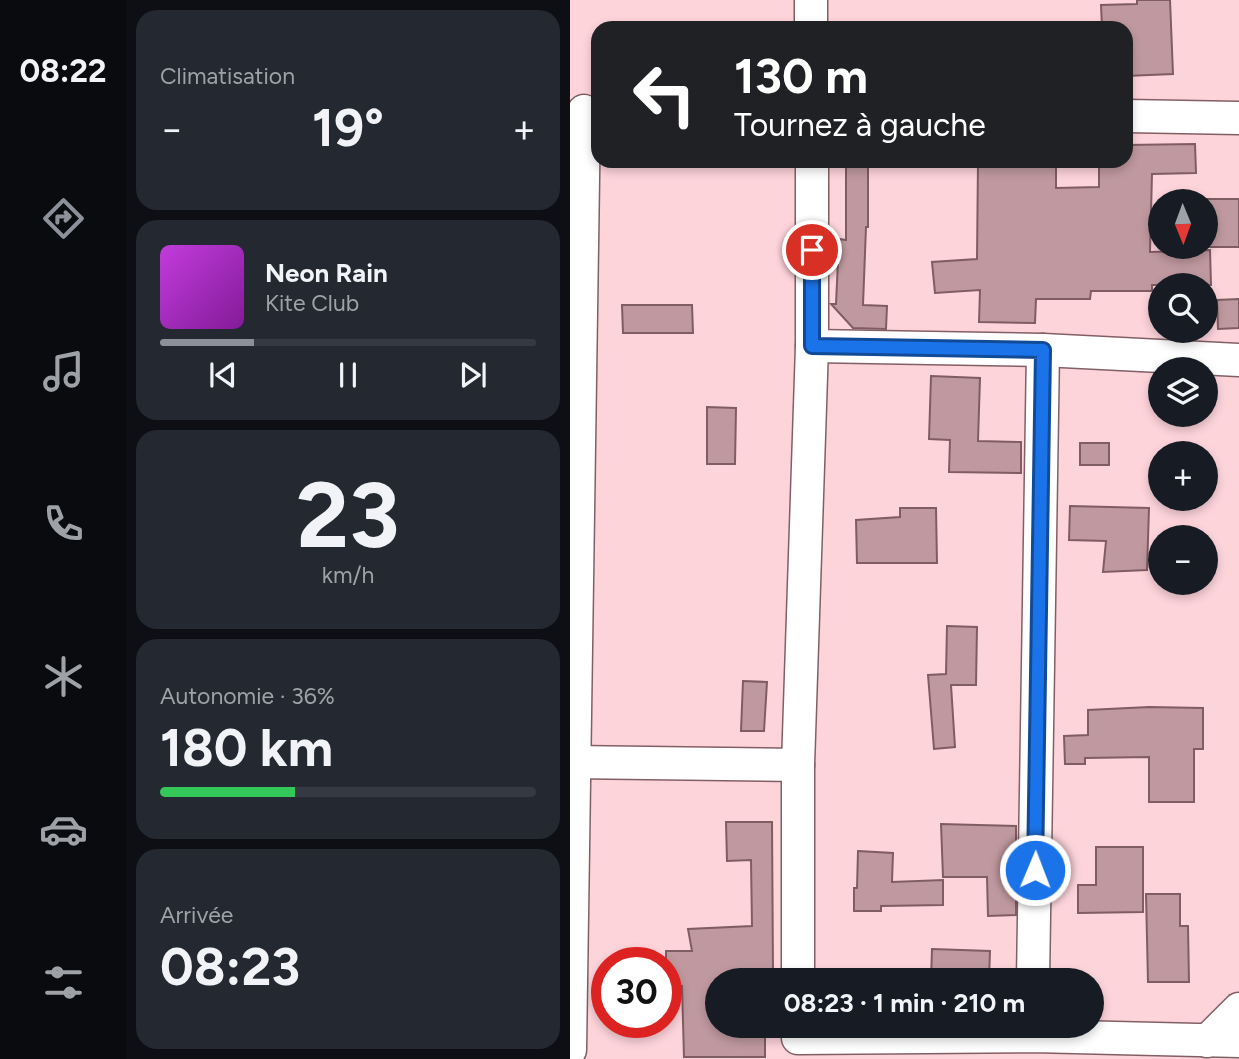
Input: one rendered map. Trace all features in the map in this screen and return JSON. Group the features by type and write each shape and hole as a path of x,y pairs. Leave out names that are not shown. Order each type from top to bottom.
{"street":[{"path":"811,0 812,21"},
{"path":"570,1050 576,339 584,111"},
{"path":"1133,117 1238,118"},
{"path":"798,968 798,765 812,346 812,168"},
{"path":"812,346 1043,350 1238,360"},
{"path":"1034,968 1043,350"},
{"path":"572,762 798,765"},
{"path":"1207,1041 1238,1009"},
{"path":"798,1041 1238,1041"}],"building":[{"path":"1137,0 1170,0 1173,74 1133,76 1133,21 1102,21 1101,5 1137,4"},
{"path":"1195,144 1196,173 1152,174 1152,189 1148,189 1148,259 1210,259 1211,273 1148,273 1148,291 1091,291 1090,299 1036,299 1035,323 979,322 980,290 935,293 932,262 977,259 978,168 1056,168 1056,188 1099,187 1099,168 1133,168 1133,145"},
{"path":"846,168 868,168 868,227 863,305 887,306 886,329 853,328 831,304 836,304 839,239 846,240"},
{"path":"1218,199 1239,199 1239,247 1218,247"},
{"path":"1239,299 1239,328 1218,329 1218,300"},
{"path":"622,305 692,305 693,333 623,333"},
{"path":"931,376 980,378 978,441 1021,442 1021,473 949,472 950,440 929,439"},
{"path":"707,407 736,408 735,464 707,464"},
{"path":"1080,443 1109,443 1109,465 1080,465"},
{"path":"1070,506 1148,508 1147,570 1103,572 1106,541 1069,540"},
{"path":"900,508 936,508 937,563 857,563 856,520 900,517"},
{"path":"947,626 977,627 976,685 951,685 955,747 934,749 928,675 946,674"},
{"path":"743,681 767,682 764,731 741,731"},
{"path":"1203,708 1203,749 1194,749 1194,802 1149,802 1149,757 1085,758 1085,764 1065,764 1064,736 1088,735 1088,710"},
{"path":"726,822 772,822 773,968 705,968 705,1038 765,1038 765,1057 684,1057 682,951 692,951 688,929 752,926 751,860 727,861"},
{"path":"941,824 1016,826 1016,915 988,916 987,877 943,877"},
{"path":"1096,847 1143,847 1143,912 1078,913 1078,885 1096,885"},
{"path":"858,851 893,853 892,882 943,880 943,905 881,906 881,911 854,911"},
{"path":"1146,894 1180,894 1180,926 1188,926 1189,982 1148,982"},
{"path":"932,949 990,951 989,968 931,968"}],"route":[{"path":"812,250 812,346 1043,350 1035,870"}]}
